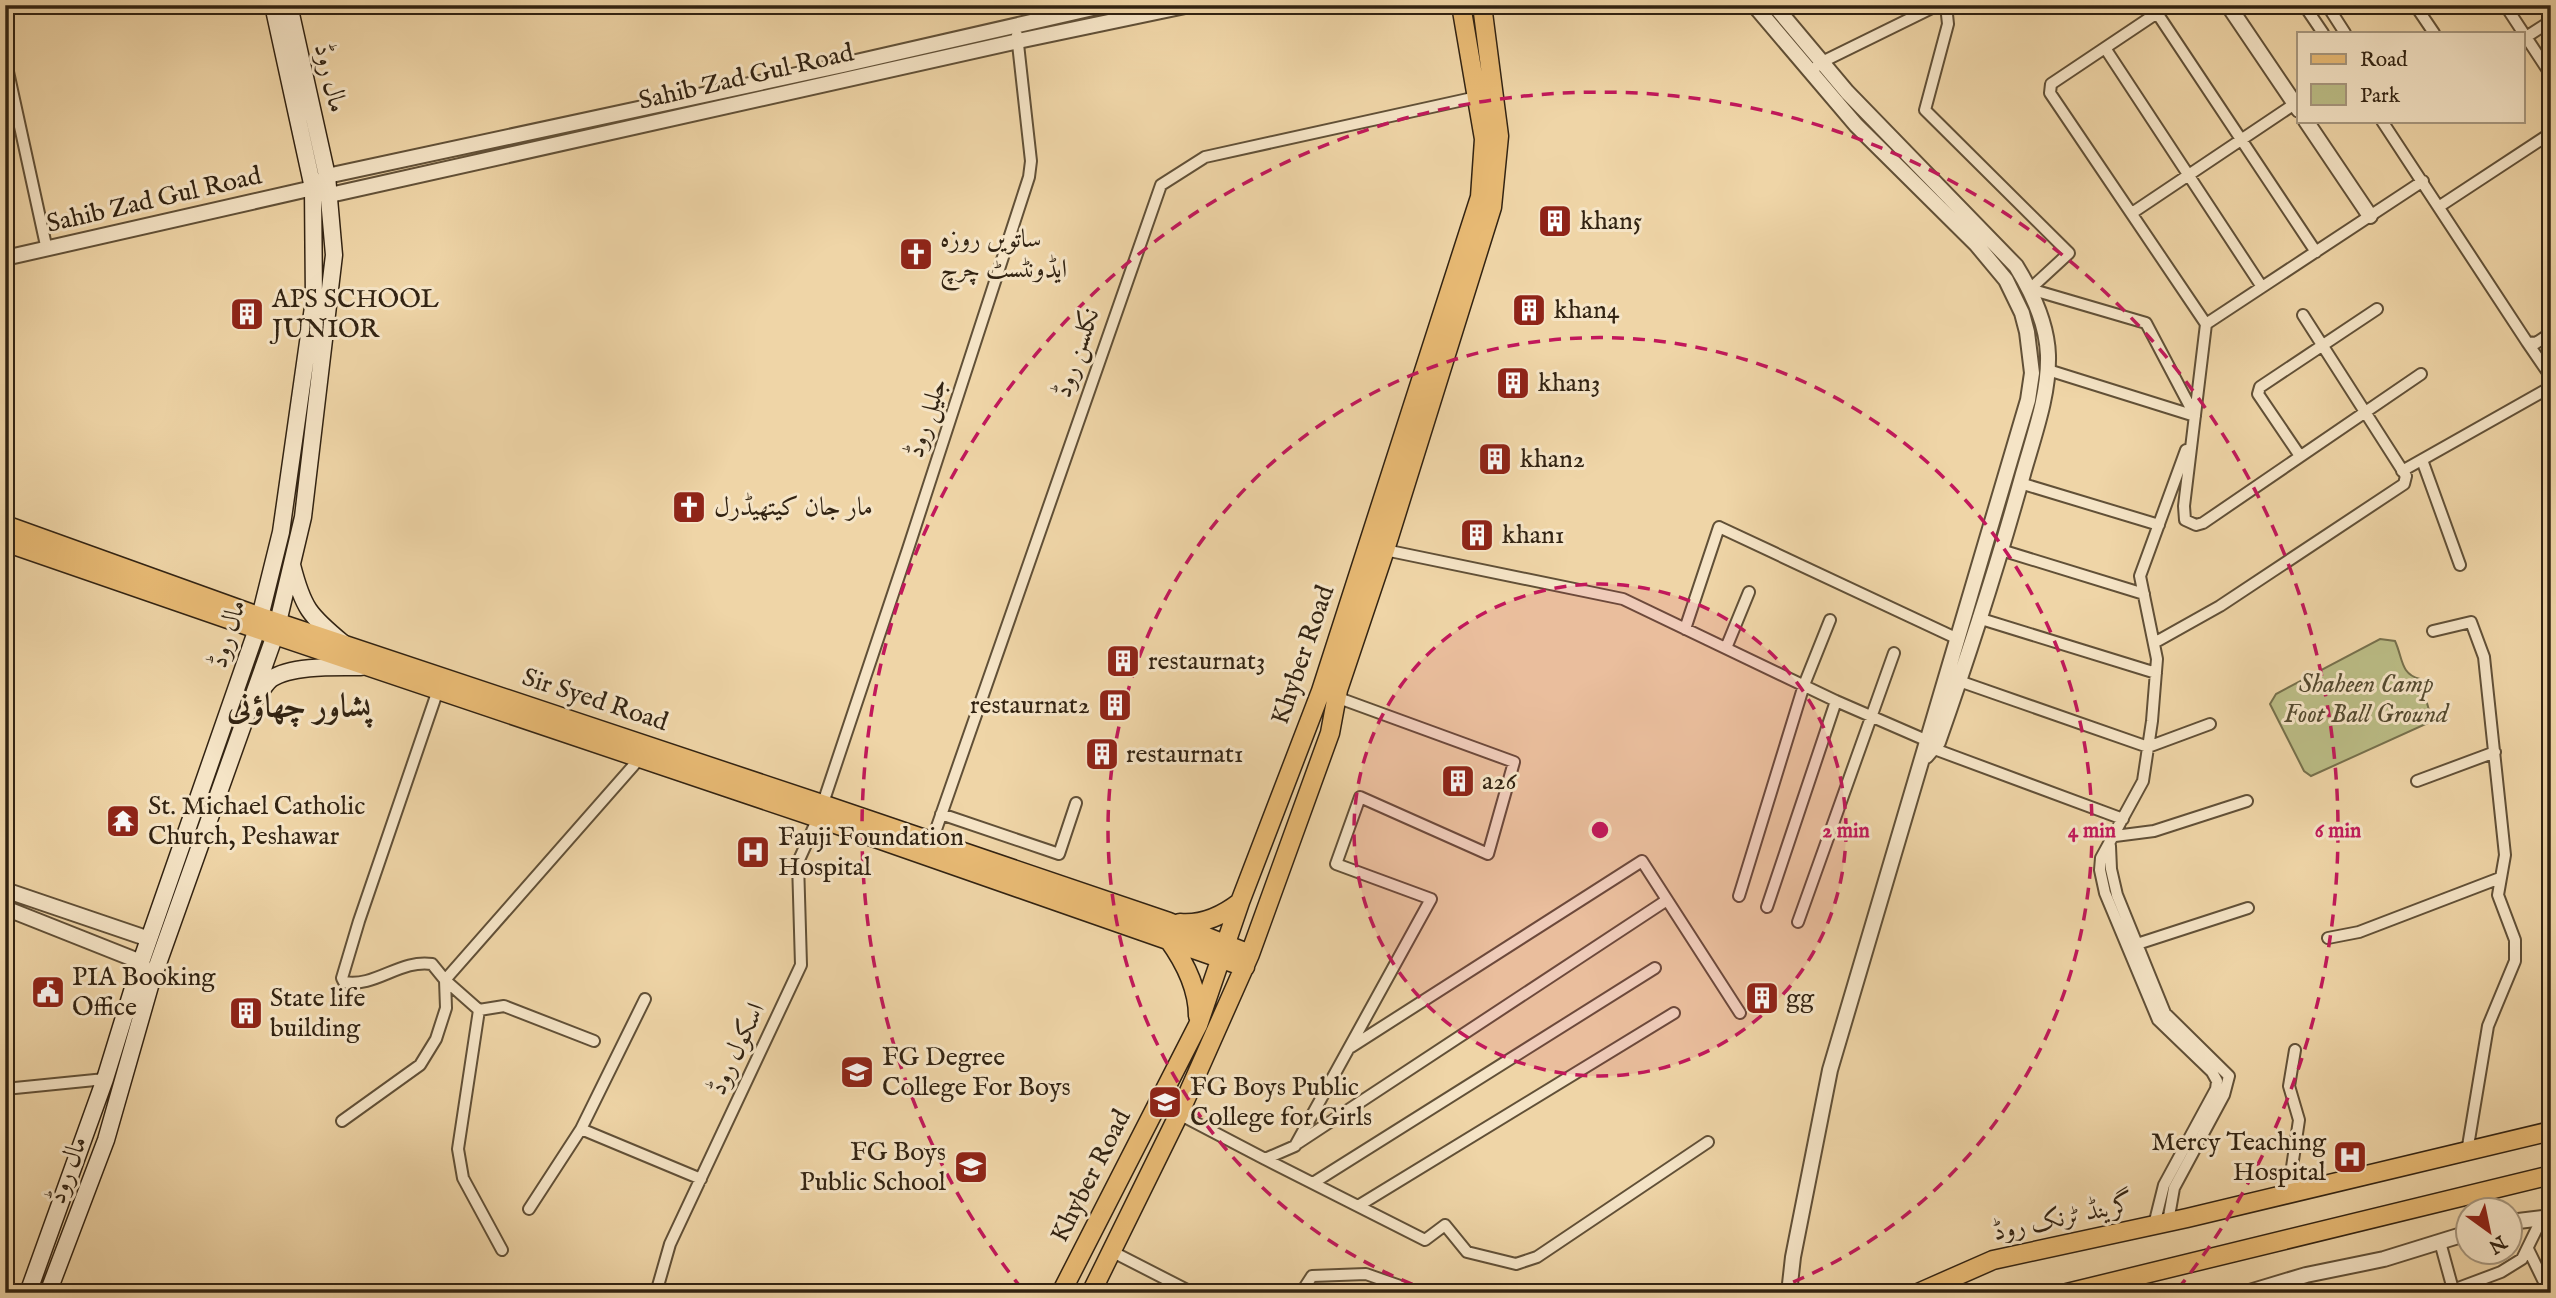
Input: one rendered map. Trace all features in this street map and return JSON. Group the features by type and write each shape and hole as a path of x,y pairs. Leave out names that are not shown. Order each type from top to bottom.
{"main road":[{"name":"مال روڈ","path":"48,1293 106,1140 150,986 247,709 268,626 314,300 313,188 273,5"},
{"name":"مال روڈ","path":"28,1293 105,1079 149,939 292,562 303,517 334,256 327,176 289,5"},
{"name":"Khyber Road","path":"1061,1293 1198,1025 1240,902 1321,691 1480,197 1484,139 1461,5"},
{"name":"Khyber Road","path":"1090,1293 1179,1114 1248,960 1330,733 1336,697 1492,207 1499,136 1482,5"},
{"name":"Sir Syed Road","path":"9,535 268,626 370,667 438,690 641,757 820,811 932,841 1169,931"},
{"path":"292,562 306,608 316,621 346,645"},
{"name":"Sir Syed Road","path":"268,626 346,645 1169,931"},
{"path":"247,709 270,679 287,672 315,668 370,667"},
{"path":"1169,931 1223,915 1240,902"},
{"path":"1169,931 1248,960"},
{"path":"1169,931 1198,1001 1198,1025"},
{"name":"گرینڈ ٹرنک روڈ","path":"1918,1293 1993,1260 2161,1224 2551,1131"},
{"path":"2067,1293 2551,1175"}],"street":[{"name":"Sahib Zad Gul Road","path":"5,258 313,188 327,176 830,68 1106,5"},
{"name":"Sahib Zad Gul Road","path":"330,195 1190,5"},
{"path":"1754,5 1856,125 1976,244 2000,272 2022,313 2032,373 2028,400 1928,748 1830,1070 1793,1257 1789,1293"},
{"path":"1773,5 1847,92 2004,251 2029,289 2044,331 2048,353 2044,398 2001,550 1959,681 1938,742 1928,748"},
{"path":"1810,72 1822,62 1938,5"},
{"path":"1946,5 1948,24 1925,110 2069,253 2029,289"},
{"path":"2169,5 2051,84 2049,88 2207,324 2185,520 2196,525 2203,523 2421,374"},
{"path":"2132,213 2297,105 2228,5"},
{"path":"2304,5 2322,32"},
{"path":"2327,5 2345,32"},
{"path":"2415,5 2433,32"},
{"path":"2505,5 2521,32"},
{"path":"2157,13 2316,251"},
{"path":"2551,21 2524,38 2551,75"},
{"name":"جلیل روڈ","path":"820,811 1029,177 1031,161 1016,25"},
{"path":"2105,48 2262,287"},
{"path":"5,58 47,250"},
{"name":"نکلسن روڈ","path":"932,841 1161,185 1205,157 1468,99"},
{"path":"2307,122 2370,216"},
{"path":"2383,122 2551,377"},
{"path":"2440,206 2551,133"},
{"path":"2207,324 2423,181"},
{"path":"313,188 330,195"},
{"path":"2029,289 2146,323 2195,416"},
{"path":"2300,456 2258,390 2377,309"},
{"path":"2154,643 2220,606 2404,484 2406,476 2303,315"},
{"path":"2527,342 2536,343 2551,333"},
{"path":"2048,370 2195,416"},
{"path":"2402,471 2551,387"},
{"path":"2161,1224 2164,1185 2216,1089 2217,1082 2212,1072 2158,1020 2133,945 2105,893 2100,870 2101,858 2143,781 2157,659 2140,576 2193,431"},
{"path":"2422,460 2460,565"},
{"path":"2020,483 2159,525"},
{"path":"1685,629 1719,527 1958,639"},
{"path":"1385,550 1623,599 1871,716 1928,748 2123,820"},
{"path":"2001,550 2144,594"},
{"path":"1726,648 1749,592"},
{"path":"1978,618 2156,673"},
{"path":"1739,896 1804,685 1830,620"},
{"path":"2433,631 2468,622 2473,625 2484,657 2505,855 2498,895 2515,940 2515,961 2488,1026 2466,1152"},
{"path":"1798,922 1894,653"},
{"path":"1959,681 2148,747 2210,724"},
{"path":"438,690 342,974 344,982 359,983 420,962 432,964 445,981 479,1010 504,1006 594,1041"},
{"path":"1295,1146 1431,899 1336,864 1360,797 1488,854 1514,762 1336,697"},
{"path":"1767,907 1836,701"},
{"path":"2417,781 2495,752"},
{"path":"342,1121 420,1065 436,1039 446,1008 445,981 641,757"},
{"path":"2112,840 2154,831 2247,801"},
{"path":"941,814 1059,854 1076,803"},
{"name":"اسکول روڈ","path":"656,1293 670,1244 802,965 798,862 820,811"},
{"path":"1348,1048 1642,861 1740,1013"},
{"path":"2328,938 2359,932 2500,878"},
{"path":"5,890 149,939"},
{"path":"1265,1159 1295,1146 1667,900"},
{"path":"5,908 141,962 150,986"},
{"path":"2133,945 2248,908"},
{"path":"1313,1183 1655,968"},
{"path":"529,1209 581,1129 645,999"},
{"path":"479,1010 458,1149 463,1178 502,1251"},
{"path":"1358,1206 1674,1013"},
{"path":"2288,1194 2299,1120 2289,1086 2295,1050"},
{"path":"5,1089 105,1079"},
{"path":"1179,1114 1425,1240 1445,1225 1467,1252 1516,1264 1537,1257 1708,1142"},
{"path":"581,1129 701,1179"},
{"path":"2524,1221 2546,1218"},
{"path":"2546,1218 2551,1233"},
{"path":"2440,1242 2453,1291 2501,1272 2522,1259 2546,1218"},
{"path":"2246,1293 2268,1290 2306,1275 2384,1259 2454,1238"},
{"path":"2528,1249 2546,1286 2540,1293"},
{"path":"1111,1251 1193,1293"},
{"path":"1301,1293 1312,1276 1366,1275 1420,1293"}],"green space":[{"name":"Shaheen Camp Foot Ball Ground","path":"2380,639 2395,641 2405,669 2420,679 2431,717 2428,723 2311,776 2304,771 2270,704 2276,694"}],"place":[{"name":"khan5","path":"1555,221"},
{"name":"ساتویں روزہ ایڈونٹسٹ چرچ","path":"916,254"},
{"name":"khan4","path":"1529,310"},
{"name":"APS SCHOOL JUNIOR","path":"247,314"},
{"name":"khan3","path":"1513,383"},
{"name":"khan2","path":"1495,459"},
{"name":"مار جان کیتھیڈرل","path":"689,507"},
{"name":"khan1","path":"1477,535"},
{"name":"restaurnat3","path":"1123,661"},
{"name":"restaurnat2","path":"1115,705"},
{"name":"restaurnat1","path":"1102,754"},
{"name":"a26","path":"1458,781"},
{"name":"St. Michael Catholic Church, Peshawar","path":"123,821"},
{"name":"Fauji Foundation Hospital","path":"753,852"},
{"name":"PIA Booking Office","path":"48,992"},
{"name":"gg","path":"1762,998"},
{"name":"State life building","path":"246,1013"},
{"name":"FG Degree College For Boys","path":"857,1072"},
{"name":"FG Boys Public College for Girls","path":"1165,1102"},
{"name":"Mercy Teaching Hospital","path":"2350,1157"},
{"name":"FG Boys Public School","path":"971,1167"}],"district":[{"name":"پشاور چھاؤنی","path":"299,708"}]}
